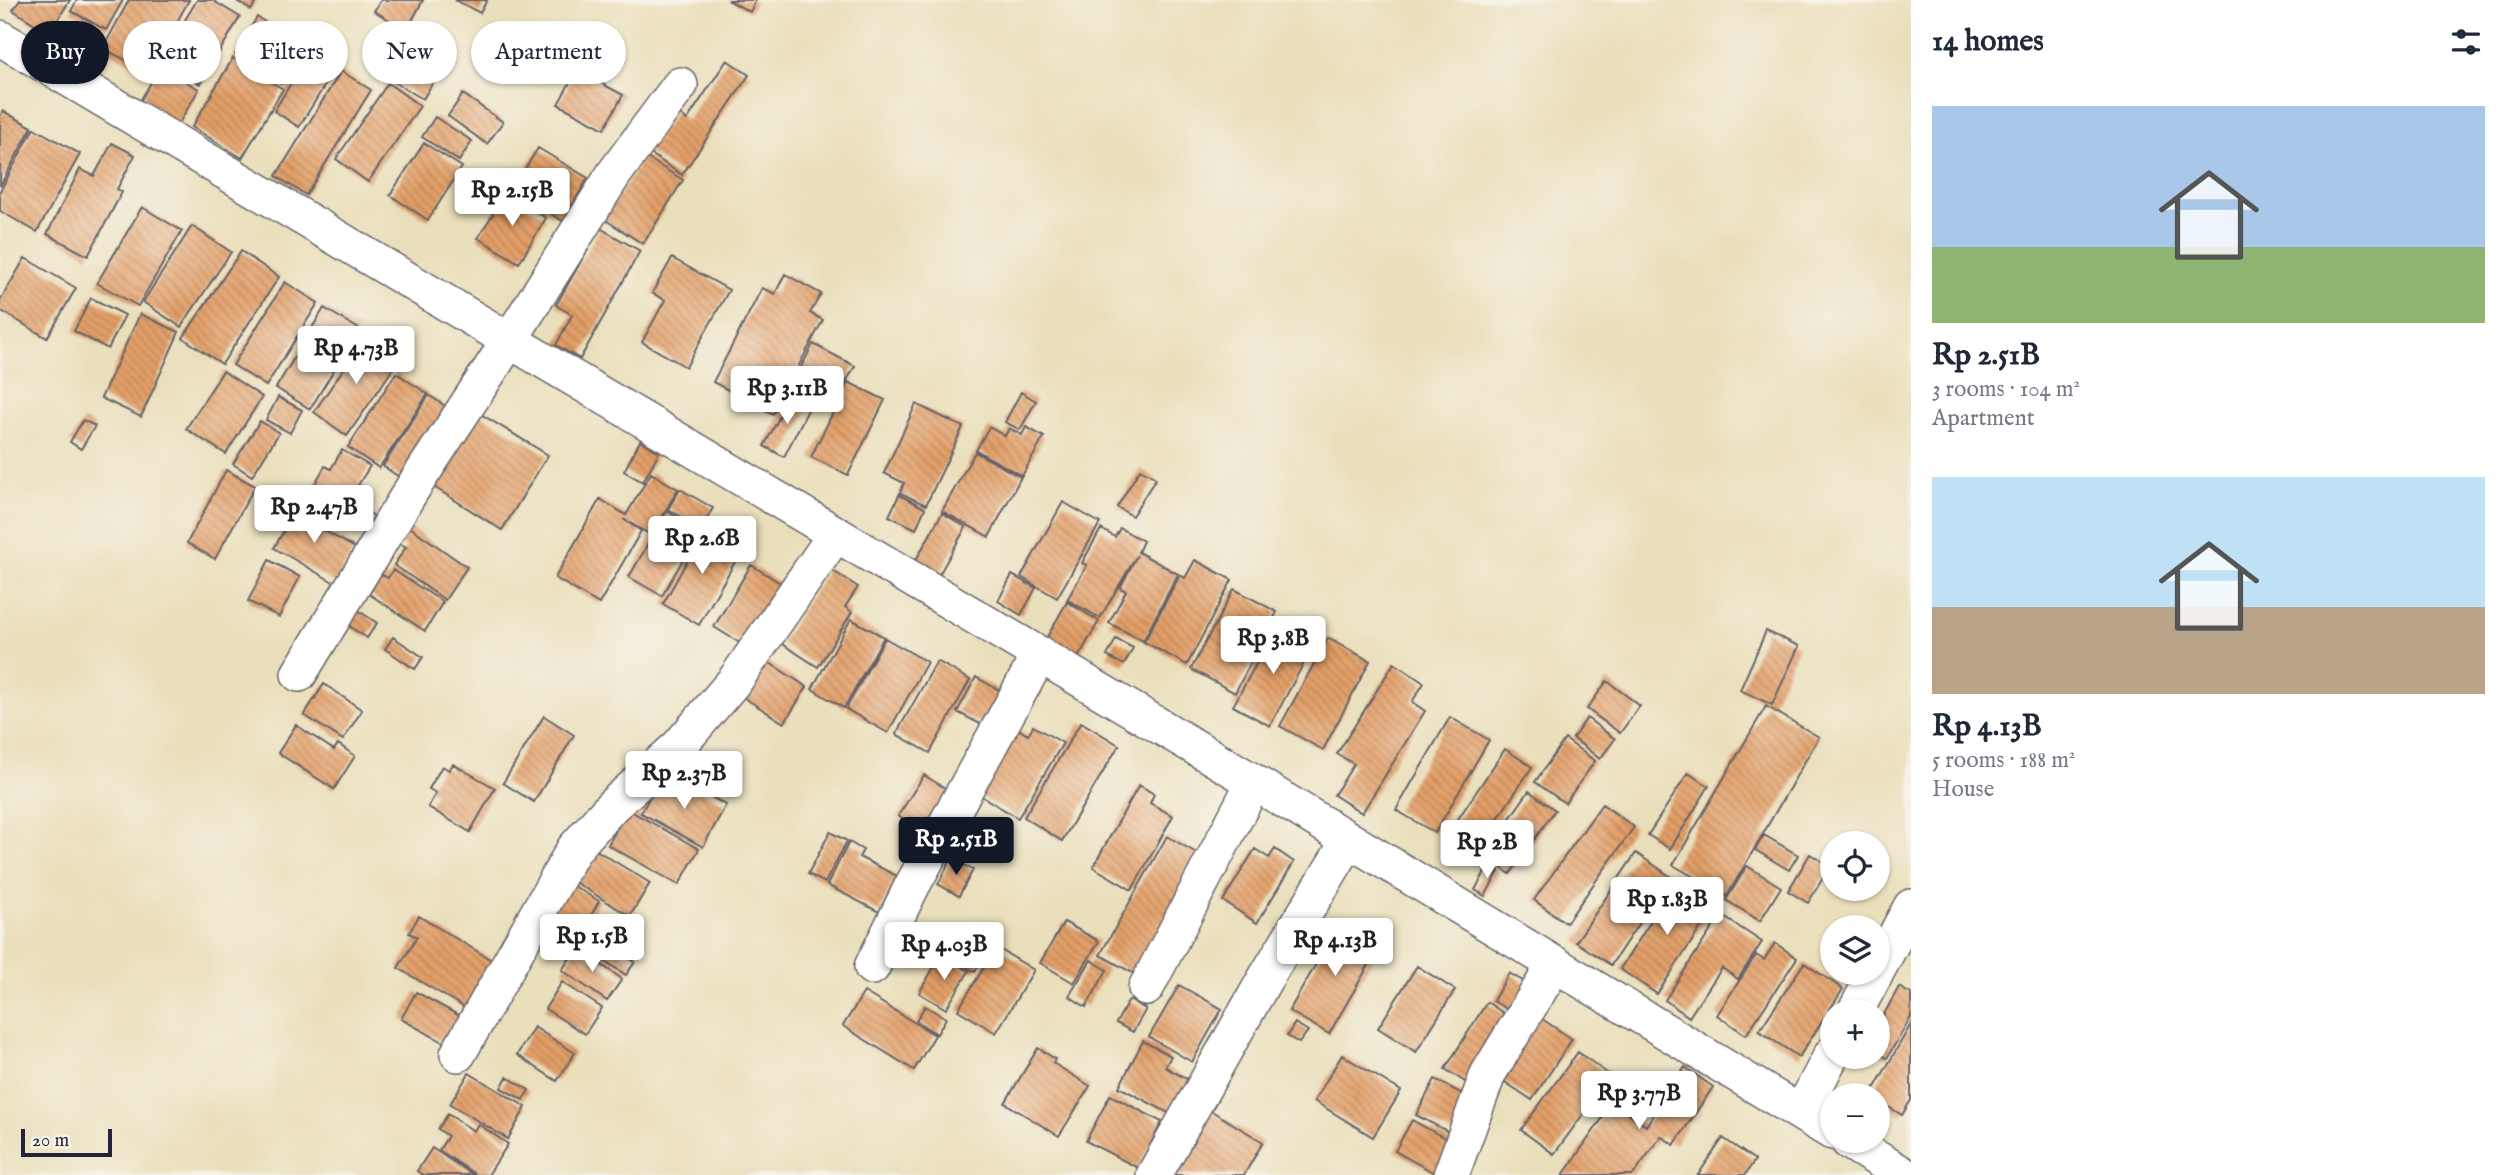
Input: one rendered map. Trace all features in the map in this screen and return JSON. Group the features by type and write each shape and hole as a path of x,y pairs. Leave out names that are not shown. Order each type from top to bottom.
{"street":[{"path":"0,38 1040,654 1820,1124"},
{"path":"299,674 412,489 614,174 680,85"},
{"path":"458,1054 574,849 612,806 678,747 736,679 835,535"},
{"path":"872,967 912,887 1040,654"},
{"path":"1146,988 1254,782"},
{"path":"1154,1175 1265,979 1349,840"},
{"path":"1890,947 1911,907"},
{"path":"1451,1175 1489,1074 1555,964"},
{"path":"1801,1112 1824,1069"},
{"path":"1868,1153 1905,1175"}],"building":[{"path":"20,0 70,0 57,21 30,21 13,10"},
{"path":"77,0 123,0 109,25 109,21 89,21 71,11"},
{"path":"129,0 189,0 177,21 123,21 123,59 109,51 109,37"},
{"path":"197,0 212,0 240,17 235,21 221,49 221,21 184,21"},
{"path":"235,0 257,0 251,10"},
{"path":"381,0 423,0 412,21 391,21 374,11"},
{"path":"455,0 487,0 480,13"},
{"path":"728,0 756,0 750,12"},
{"path":"233,58 235,84 275,84 283,89 242,158 192,127 218,84 221,84 221,78"},
{"path":"727,60 749,75 682,175 648,152 675,112 687,120"},
{"path":"348,75 371,90 306,195 276,176 333,84 348,84"},
{"path":"150,84 190,84 199,89 178,125 139,103"},
{"path":"290,84 326,84 299,127 274,111"},
{"path":"387,84 420,106 368,182 336,159"},
{"path":"397,84 432,84 423,99"},
{"path":"569,84 603,84 623,95 604,129 558,104"},
{"path":"463,94 503,122 487,144 448,116"},
{"path":"3,111 32,127 0,186 0,116"},
{"path":"435,117 472,141 459,161 422,137"},
{"path":"34,128 80,154 37,232 0,211 0,191"},
{"path":"112,143 135,155 117,189 122,192 88,256 47,234 80,169 94,176"},
{"path":"424,143 462,167 428,220 390,195"},
{"path":"538,148 588,178 563,221 512,190"},
{"path":"644,156 683,180 643,244 604,219"},
{"path":"506,193 546,218 519,263 478,238"},
{"path":"142,207 182,231 138,306 97,283"},
{"path":"192,226 231,252 181,327 143,302"},
{"path":"600,228 640,251 580,359 556,345 572,315 556,305"},
{"path":"241,251 279,277 222,364 183,338"},
{"path":"25,258 76,288 47,338 0,310 0,301"},
{"path":"672,258 729,290 686,367 642,342 665,300 652,293"},
{"path":"785,274 821,294 810,313 823,320 773,414 713,382 762,288 775,294"},
{"path":"285,282 318,303 266,386 233,365"},
{"path":"91,298 125,315 108,349 74,331"},
{"path":"324,308 359,329 310,409 276,388"},
{"path":"140,314 179,332 141,417 101,398"},
{"path":"366,336 399,360 347,436 314,412"},
{"path":"813,344 855,366 840,393 799,371"},
{"path":"223,371 262,397 226,454 186,429"},
{"path":"396,373 428,394 379,468 348,447"},
{"path":"848,382 885,400 848,475 811,457"},
{"path":"1021,392 1036,401 1020,430 1005,422"},
{"path":"429,395 454,412 408,483 383,466"},
{"path":"791,395 810,406 784,457 764,446"},
{"path":"278,397 302,410 290,433 266,420"},
{"path":"916,404 963,427 926,505 900,493 904,483 884,473"},
{"path":"479,413 548,455 502,530 434,487"},
{"path":"83,420 95,426 81,449 70,442"},
{"path":"260,421 279,433 252,476 233,464"},
{"path":"989,427 1005,436 1009,428 1022,435 1026,427 1044,437 1022,476 976,450"},
{"path":"640,441 659,452 643,482 624,471"},
{"path":"342,450 370,466 358,485 368,490 359,507 374,516 364,533 305,501 325,466 331,469"},
{"path":"975,452 1021,477 989,537 942,511"},
{"path":"1140,469 1156,478 1132,516 1117,507"},
{"path":"226,470 255,486 215,559 187,543"},
{"path":"651,473 678,489 651,535 623,519 641,531 599,604 555,578 600,499 626,515"},
{"path":"680,489 713,508 701,528 668,509"},
{"path":"899,495 925,508 916,529 889,516"},
{"path":"1063,502 1100,523 1057,598 1021,577"},
{"path":"300,503 322,516 316,526 355,548 335,583 274,548"},
{"path":"667,511 700,530 662,596 629,577"},
{"path":"942,513 966,527 936,580 912,567"},
{"path":"708,524 730,537 726,545 740,553 699,625 663,604"},
{"path":"407,525 467,567 445,600 394,565 406,547 396,541"},
{"path":"1120,528 1143,541 1138,552 1178,574 1143,641 1109,623 1126,591 1120,588 1137,555 1100,618 1067,600 1087,565 1082,563 1101,529 1115,537"},
{"path":"269,560 300,577 279,617 248,601"},
{"path":"1195,560 1232,580 1187,665 1144,642 1180,575 1185,578"},
{"path":"751,565 782,584 753,651 714,627"},
{"path":"828,568 858,587 845,607 852,612 818,667 781,643"},
{"path":"393,570 443,602 425,631 369,594 381,574 388,578"},
{"path":"1012,575 1036,588 1021,615 998,601"},
{"path":"1234,589 1277,612 1235,693 1191,669"},
{"path":"1067,602 1099,621 1074,665 1042,646"},
{"path":"350,605 377,623 367,638 340,620"},
{"path":"851,619 884,637 844,708 812,689"},
{"path":"1277,626 1313,646 1270,726 1233,706"},
{"path":"1766,631 1799,646 1772,705 1740,690"},
{"path":"393,637 423,657 415,669 385,649"},
{"path":"885,638 927,662 888,733 846,709"},
{"path":"1328,638 1370,661 1323,750 1280,726"},
{"path":"1116,639 1133,648 1124,665 1107,656"},
{"path":"762,658 807,687 784,723 738,694"},
{"path":"937,661 970,680 930,753 896,734"},
{"path":"1394,663 1424,683 1412,702 1425,711 1362,813 1334,795 1354,764 1337,754"},
{"path":"976,677 1004,693 986,727 957,712"},
{"path":"1607,681 1640,706 1620,733 1587,709"},
{"path":"324,684 362,710 343,740 304,715"},
{"path":"1766,706 1819,737 1727,896 1673,865"},
{"path":"544,716 574,735 534,802 503,783"},
{"path":"1450,717 1489,740 1435,833 1396,810"},
{"path":"1587,718 1615,739 1600,759 1573,738"},
{"path":"1081,722 1119,745 1062,841 1024,817"},
{"path":"296,725 334,750 338,744 355,756 334,789 278,753"},
{"path":"1033,726 1063,743 1018,818 976,793 1015,727 1028,735"},
{"path":"1565,739 1595,761 1565,803 1535,782"},
{"path":"1505,749 1532,767 1471,859 1444,840"},
{"path":"453,764 495,788 470,832 428,807 436,793 429,789 442,766 449,770"},
{"path":"1688,773 1709,786 1670,849 1648,835"},
{"path":"924,775 956,795 930,837 898,816"},
{"path":"661,776 692,794 695,788 726,805 703,847 641,813"},
{"path":"1139,785 1154,794 1150,803 1173,816 1132,890 1093,867"},
{"path":"1529,791 1555,810 1510,874 1484,855"},
{"path":"1602,804 1634,827 1566,923 1534,900"},
{"path":"627,809 699,849 679,885 608,845"},
{"path":"830,832 847,841 825,883 808,874"},
{"path":"1764,835 1798,855 1789,870 1755,850"},
{"path":"1167,836 1207,859 1140,977 1100,955"},
{"path":"849,842 863,850 859,857 897,876 879,912 827,885"},
{"path":"593,848 650,883 630,916 573,881"},
{"path":"1255,849 1269,858 1275,849 1294,862 1257,923 1223,901"},
{"path":"1636,853 1670,876 1611,965 1576,942"},
{"path":"1810,854 1820,860 1820,883 1808,903 1788,891"},
{"path":"952,858 973,870 959,896 938,884"},
{"path":"1489,865 1499,871 1485,896 1475,890"},
{"path":"1747,866 1781,887 1760,921 1726,900"},
{"path":"1677,881 1715,906 1657,994 1620,969"},
{"path":"572,885 599,901 573,948 536,926"},
{"path":"1721,915 1762,942 1738,979 1722,968 1689,1017 1665,1000"},
{"path":"419,916 498,964 470,1011 398,968 417,937 409,933"},
{"path":"1341,921 1381,944 1329,1034 1289,1011"},
{"path":"1064,922 1099,941 1074,983 1040,963"},
{"path":"951,928 988,950 975,972 938,950"},
{"path":"603,940 635,962 626,975 593,953"},
{"path":"1775,943 1797,958 1746,1035 1717,1015 1756,955 1764,960"},
{"path":"996,947 1034,970 996,1033 958,1010"},
{"path":"577,948 622,979 607,1001 562,970"},
{"path":"941,955 969,971 946,1009 919,993"},
{"path":"1091,960 1107,970 1086,1007 1069,996"},
{"path":"1804,963 1820,974 1820,985 1837,985 1843,989 1837,999 1820,999 1820,1025 1799,1057 1759,1031"},
{"path":"1417,966 1455,990 1416,1052 1378,1028"},
{"path":"1509,973 1528,984 1512,1012 1493,1001"},
{"path":"562,982 602,1008 585,1034 545,1009"},
{"path":"1179,985 1222,1009 1192,1062 1149,1037"},
{"path":"1899,987 1911,994 1911,1017 1890,1053 1890,1003"},
{"path":"416,992 467,1020 452,1047 401,1019"},
{"path":"864,992 935,1035 914,1070 843,1026"},
{"path":"1129,1000 1146,1009 1133,1032 1116,1023"},
{"path":"1487,1002 1512,1019 1470,1085 1445,1069"},
{"path":"925,1006 946,1018 937,1034 916,1021"},
{"path":"1539,1017 1572,1039 1532,1100 1499,1078"},
{"path":"1295,1023 1308,1031 1299,1043 1287,1036"},
{"path":"1911,1024 1911,1100 1902,1115 1890,1108 1890,1083 1877,1083 1885,1069 1890,1069 1890,1061"},
{"path":"534,1027 575,1053 557,1081 517,1055"},
{"path":"1143,1041 1171,1056 1165,1067 1198,1085 1180,1119 1119,1087"},
{"path":"1038,1048 1055,1059 1053,1063 1090,1086 1059,1136 1005,1103"},
{"path":"1578,1052 1611,1076 1554,1154 1521,1130"},
{"path":"1342,1055 1401,1091 1373,1137 1314,1101"},
{"path":"1685,1067 1713,1087 1674,1145 1661,1136 1633,1175 1563,1175 1613,1103 1646,1126"},
{"path":"469,1073 526,1107 508,1139 450,1104"},
{"path":"507,1077 529,1090 523,1100 501,1088"},
{"path":"1435,1079 1475,1101 1456,1136 1416,1115"},
{"path":"1110,1095 1162,1122 1138,1168 1086,1141"},
{"path":"1205,1107 1263,1142 1244,1175 1165,1175"},
{"path":"448,1114 474,1131 478,1124 508,1144 488,1175 476,1175 439,1150 448,1136 438,1129"},
{"path":"1412,1120 1455,1144 1438,1175 1395,1151"},
{"path":"1723,1138 1755,1160 1745,1175 1698,1175"},
{"path":"432,1148 473,1175 423,1175 417,1171"}]}
